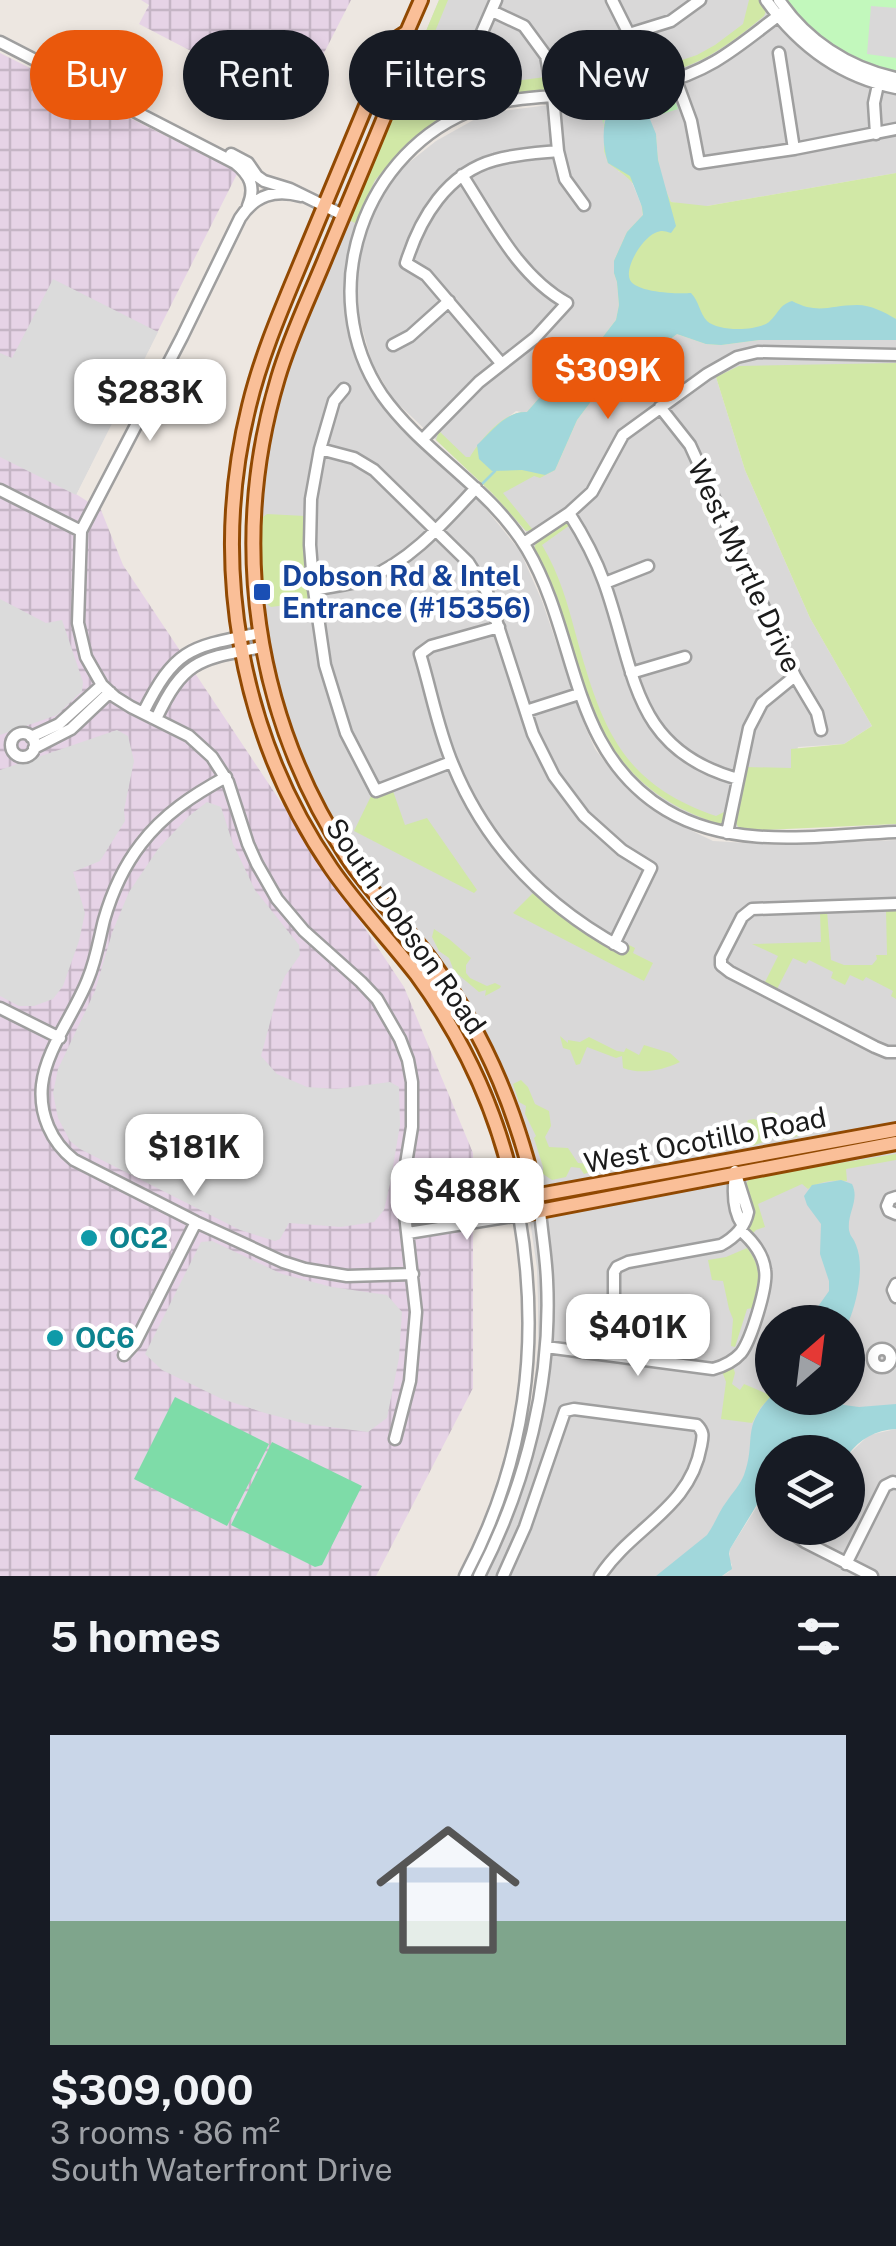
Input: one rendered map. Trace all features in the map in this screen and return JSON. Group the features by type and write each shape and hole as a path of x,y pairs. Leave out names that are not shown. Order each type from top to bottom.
{"main road":[{"name":"South Dobson Road","path":"408,30 421,0"},
{"name":"South Dobson Road","path":"360,120 264,355 244,428 232,525 240,644 264,738 299,815 338,878 400,954 456,1036 484,1092 498,1127 519,1215"},
{"name":"South Dobson Road","path":"382,120 279,374 261,448 252,536 261,640 287,738 323,818 350,860 430,960 468,1015 514,1112 538,1204"},
{"path":"400,954 433,982 455,1011 468,1015"},
{"name":"West Ocotillo Road","path":"519,1215 538,1204 734,1167 896,1130"},
{"name":"West Ocotillo Road","path":"734,1167 896,1143"},
{"name":"West Ocotillo Road","path":"517,1200 538,1204"}],"street":[{"path":"612,0 627,30"},
{"path":"643,30 671,22 700,0"},
{"path":"766,0 820,44 896,88"},
{"path":"483,30 494,6 524,26 542,51"},
{"path":"685,77 723,58 781,9"},
{"path":"0,42 235,163 247,174 253,190 182,338 82,530 78,623 86,657 106,688 121,701 202,745 226,777 248,844 277,899 304,931 377,1000 400,1038 408,1060 413,1104 402,1188 416,1312 410,1380 395,1439"},
{"path":"779,53 794,149"},
{"path":"879,79 896,78"},
{"path":"876,134 874,104 879,79"},
{"path":"542,98 484,106 446,122 402,158 366,211 350,273 354,329 375,383 392,407 476,488 524,544 548,592 579,694 602,746 632,783 654,802 683,820 727,834 777,837 896,832"},
{"path":"685,103 700,163 896,129"},
{"path":"555,120 566,180 584,205"},
{"path":"198,142 239,157 269,184 284,186 343,215"},
{"path":"501,363 426,276 406,263 415,234 436,200 462,175 491,160 558,152"},
{"path":"423,439 478,382 536,338 566,303 523,268 462,175"},
{"path":"248,206 273,193 301,196"},
{"path":"393,345 410,336 449,301"},
{"path":"524,544 592,492 623,435 737,357 758,352 896,355"},
{"path":"698,361 707,374"},
{"path":"344,390 334,401 311,498 310,545 325,665 346,733 376,791 451,762"},
{"name":"West Myrtle Drive","path":"660,407 690,445 702,488 795,676 817,712 820,730"},
{"path":"320,448 354,458 374,470 468,562 487,592 500,627 533,734 554,776 584,816 622,850 651,868 618,946 564,913 522,876 484,825 451,762 420,654 431,646 500,627"},
{"path":"314,590 365,580 398,562 437,530 476,488"},
{"path":"0,490 82,530"},
{"path":"569,513 604,583 644,708 663,736 688,758 714,773 738,780"},
{"path":"604,583 648,566"},
{"path":"143,713 163,676 197,648 261,640"},
{"path":"156,719 186,670 240,644"},
{"path":"631,674 685,657"},
{"path":"727,834 749,728 762,703 795,676"},
{"path":"0,759 15,754 26,756 32,742 106,688"},
{"path":"526,711 579,694"},
{"path":"15,754 6,743 19,734 32,742"},
{"path":"226,777 172,811 128,863 108,906 92,970 49,1060 42,1084 46,1118 56,1141 74,1160 266,1255 305,1270 359,1276 413,1274"},
{"path":"896,904 747,911 721,958 721,965 730,972 875,1047 896,1052"},
{"path":"0,1008 60,1038"},
{"path":"614,1356 617,1266 730,1241 746,1220 734,1167"},
{"path":"896,1197 890,1198 887,1206 896,1214"},
{"name":"West Ocotillo Road","path":"406,1219 517,1200"},
{"name":"South Dobson Road","path":"479,1576 510,1508 538,1408 546,1347 547,1282 538,1204"},
{"name":"West Ocotillo Road","path":"408,1232 519,1215"},
{"name":"South Dobson Road","path":"464,1576 502,1492 526,1391 530,1304 519,1215"},
{"path":"124,1355 134,1343 196,1222"},
{"path":"546,1347 713,1369 725,1366 743,1351 749,1340 766,1278 761,1254 741,1227"},
{"path":"896,1284 896,1296"},
{"path":"503,1576 525,1527 565,1411 691,1423 702,1428 698,1460 685,1488 620,1549 600,1576"},
{"path":"846,1564 885,1486 894,1483"},
{"path":"810,1545 872,1576"}],"shaded area":[{"path":"141,0 351,0 329,43 329,30 183,30 183,47 163,36 163,30 151,30 139,24 149,5"},
{"path":"439,0 762,0 799,44 896,91 896,173 693,206 671,202 663,186 656,134 618,171 629,175 643,216 627,232 614,273 619,305 616,320 592,351 570,363 527,413 516,411 492,430 555,470 577,420 598,392 677,334 721,345 759,340 896,340 896,364 716,377 745,470 810,618 872,726 844,744 798,747 764,830 734,828 697,817 648,789 629,770 605,738 557,596 527,533 492,493 393,399 372,363 359,317 357,263 376,207 402,168 436,141 474,120 522,120 522,108 542,106 542,120 685,120 685,30 542,30 542,92 522,95 522,30 426,30"},
{"path":"784,0 896,0 896,73 860,62 824,43"},
{"path":"0,53 30,68 30,120 134,120 238,172 76,494 101,510 123,565 404,987 473,1153 473,1388 376,1576 0,1576"},
{"path":"389,120 438,120 413,138 375,181 355,223 345,275 344,312 353,349 380,403 478,499 520,551 595,749 630,792 661,816 713,841 781,845 896,840 896,1124 543,1185 522,1117 477,1017 342,834 310,777 277,688 264,626 257,553 262,472 276,403 302,328"},
{"path":"53,279 158,332 76,495 0,457 0,353 12,358"},
{"path":"0,599 46,623 62,620 83,682 82,691 57,715 0,735"},
{"path":"117,730 128,736 134,761 125,821 100,861 73,872 85,913 63,986 53,999 34,1006 19,1006 0,996 0,770"},
{"path":"207,802 221,807 255,890 299,945 300,955 278,993 261,1056 277,1074 307,1087 336,1089 390,1082 399,1087 400,1125 390,1184 384,1210 374,1222 341,1227 289,1223 275,1241 240,1230 80,1149 70,1141 58,1118 53,1093 58,1069 95,991 129,892 158,849"},
{"path":"896,1136 896,1418 790,1418 778,1435 755,1435 755,1470 683,1576 470,1576 492,1534 533,1396 538,1346 537,1268 528,1207"},
{"path":"212,1241 282,1274 387,1295 402,1312 399,1358 387,1418 368,1432 306,1424 222,1399 162,1370 145,1354 201,1242"},
{"path":"896,1429 896,1576 722,1576 732,1565 730,1549 755,1510 755,1545 865,1545 865,1439"}],"green space":[{"path":"439,0 448,0 436,30 426,30"},
{"path":"749,0 762,0 767,9 764,16 709,56 685,67 685,59 715,45 743,24"},
{"path":"785,0 896,0 896,8 871,6 867,54 896,58 896,72 864,61 820,36"},
{"path":"542,77 542,91 522,94 522,80"},
{"path":"389,120 438,120 413,138 375,180 355,223 347,219"},
{"path":"604,124 656,134 660,169 671,202 707,206 896,173 896,340 759,340 721,345 677,334 598,392 577,420 555,470 540,478 534,476 503,493 533,530 526,531 436,440 439,431 470,457 502,421 527,412 570,363 592,351 616,320 619,305 614,261 627,232 643,215 633,183 608,163"},
{"path":"896,363 896,824 739,828 735,822 745,767 791,768 791,749 844,744 872,726 810,618 745,470 716,377 739,366"},
{"path":"267,514 305,516 308,602 271,607 261,599 259,520"},
{"path":"565,523 570,525 542,545 563,590 586,671 607,726 637,769 658,787 716,816 726,811 724,822 719,824 688,812 662,798 623,762 608,740 584,687 555,591 534,548 537,541"},
{"path":"393,791 405,825 427,818 477,890 474,893 354,831 372,794"},
{"path":"533,893 574,926 621,953 627,944 635,948 633,953 653,963 644,981 513,913"},
{"path":"886,909 896,909 896,999 891,996 893,991 866,977 863,981 850,975 845,985 831,978 833,972 809,960 806,964 793,958 776,991 764,984 778,956 752,944 821,942 820,912 827,911 831,960 844,965 872,965 876,955 887,955"},
{"path":"434,929 471,958 466,965 470,978 487,986 495,983 500,988 485,996 486,990 479,992 454,971 432,937"},
{"path":"560,1036 568,1043 589,1037 617,1051 624,1052 626,1048 639,1055 644,1045 670,1053 680,1062 652,1071 630,1070 623,1068 622,1056 616,1058 587,1047 576,1065 570,1050 563,1048"},
{"path":"521,1080 535,1104 549,1111 551,1126 545,1137 549,1147 568,1148 578,1163 591,1164 593,1154 600,1150 615,1158 632,1155 640,1165 600,1166 584,1174 580,1168 571,1167 566,1177 552,1180 543,1174 526,1106 519,1102 513,1084"},
{"path":"767,1112 777,1113 782,1127 801,1124 798,1136 752,1146 734,1144 732,1137 743,1132 748,1120 765,1123"},
{"path":"896,1154 896,1160 846,1169 847,1181 826,1182 808,1189 802,1184 758,1204 765,1227 751,1235 747,1230 752,1211 745,1184 752,1177"},
{"path":"747,1248 756,1263 758,1283 735,1347 731,1346 733,1319 723,1281 712,1280 708,1260"},
{"path":"733,1367 732,1384 740,1390 744,1384 755,1389 756,1415 752,1423 721,1419 726,1382 722,1371"},
{"path":"175,1397 269,1444 227,1526 134,1479"},
{"path":"272,1442 362,1486 322,1565 315,1567 231,1525"}],"water":[{"path":"650,120 676,226 671,233 655,233 640,247 629,274 634,284 658,292 691,293 707,321 729,329 763,325 792,301 817,308 867,306 896,319 896,340 759,340 721,345 677,334 598,392 577,420 555,470 545,475 522,470 492,471 479,459 477,445 506,418 527,412 570,363 592,351 616,320 619,305 614,261 627,232 643,215 630,176 608,163 605,122"},
{"path":"841,1180 852,1184 854,1201 849,1230 860,1263 854,1305 819,1305 829,1291 829,1281 820,1254 821,1224 804,1196 812,1185"},
{"path":"896,1404 896,1429 865,1439 865,1435 755,1435 755,1508 730,1549 732,1569 722,1576 656,1576 710,1531 742,1479 756,1417 865,1415 865,1407"}],"waterway":[{"path":"482,484 495,471"}],"place":[{"name":"Dobson Rd & Intel Entrance (#15356)","path":"262,592"},
{"name":"OC2","path":"89,1238"},
{"name":"OC6","path":"55,1338"}]}
